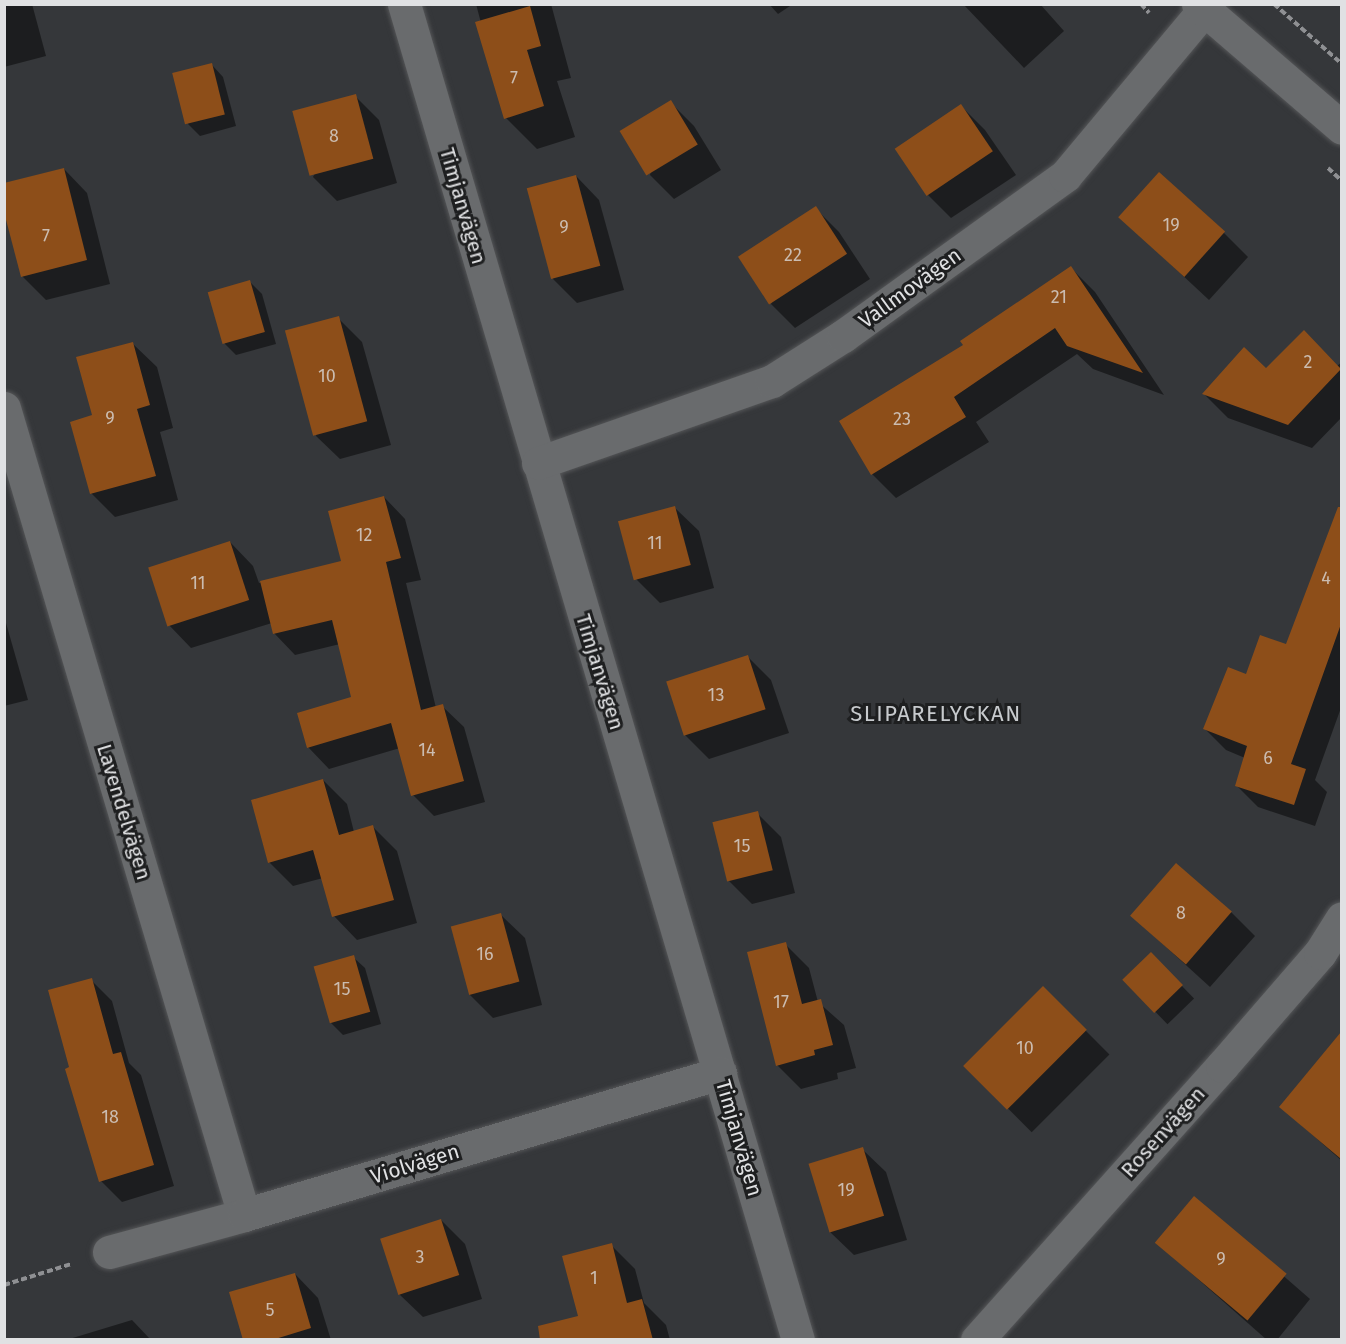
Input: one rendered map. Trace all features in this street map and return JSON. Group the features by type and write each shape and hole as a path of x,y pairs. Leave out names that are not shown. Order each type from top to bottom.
{"street":[{"name":"Timjanvägen","path":"404,4 798,1340"},
{"name":"Vallmovägen","path":"538,463 772,381 843,336 1065,176 1204,6"},
{"path":"1204,6 1341,128"},
{"name":"Lavendelvägen","path":"4,408 244,1215"},
{"name":"Rosenvägen","path":"976,1340 1320,953 1341,918"},
{"name":"Violvägen","path":"109,1252 244,1215 720,1073"}],"path":[{"path":"1274,4 1341,64"},
{"path":"4,1285 109,1252"}],"building":[{"path":"530,6 541,46 527,50 544,106 504,119 475,22"},
{"path":"212,63 225,114 185,124 172,73"},
{"path":"356,94 373,159 310,176 292,111"},
{"path":"671,100 698,145 646,175 620,131"},
{"path":"961,104 993,151 927,196 895,149"},
{"path":"64,168 87,260 21,277 4,212 4,183"},
{"path":"1159,172 1225,232 1184,277 1118,217"},
{"path":"576,175 600,266 551,279 527,188"},
{"path":"816,206 847,254 769,304 738,257"},
{"path":"1071,266 1143,373 1067,346 1055,328 954,397 966,417 871,475 839,421 963,345 960,341"},
{"path":"250,280 265,332 223,344 208,292"},
{"path":"339,316 367,421 313,436 285,330"},
{"path":"1304,330 1341,369 1288,425 1202,394 1244,347 1266,368"},
{"path":"133,342 150,405 137,409 156,476 90,494 70,422 92,415 76,357"},
{"path":"384,496 401,558 386,562 421,710 443,704 464,781 411,796 391,723 307,748 297,713 351,697 332,620 273,634 260,581 341,561 328,511"},
{"path":"675,506 691,565 634,580 618,521"},
{"path":"1338,507 1341,507 1341,624 1291,764 1306,769 1294,805 1235,786 1247,746 1203,729 1228,667 1246,674 1260,635 1286,644"},
{"path":"230,541 249,600 167,627 148,568"},
{"path":"748,655 766,709 684,736 666,682"},
{"path":"323,779 339,835 373,825 394,900 332,917 313,850 268,863 251,800"},
{"path":"758,811 773,870 727,882 712,822"},
{"path":"1176,863 1232,912 1186,964 1130,916"},
{"path":"501,913 519,982 469,995 451,926"},
{"path":"786,942 802,1004 821,999 833,1045 814,1050 815,1055 776,1066 747,952"},
{"path":"1151,952 1183,985 1154,1013 1122,980"},
{"path":"354,955 370,1012 330,1023 314,967"},
{"path":"92,978 113,1054 121,1052 154,1165 99,1182 65,1069 69,1067 48,990"},
{"path":"1043,986 1087,1030 1007,1110 963,1066"},
{"path":"1341,1032 1341,1159 1279,1107"},
{"path":"863,1147 884,1216 830,1233 808,1164"},
{"path":"1194,1196 1287,1274 1247,1321 1155,1243"},
{"path":"441,1219 459,1275 398,1295 380,1239"},
{"path":"612,1243 627,1303 642,1299 653,1340 540,1340 538,1326 578,1316 562,1256"},
{"path":"295,1273 311,1328 272,1340 243,1340 229,1292"}],"district":[{"name":"SLIPARELYCKAN","path":"936,714"}]}
